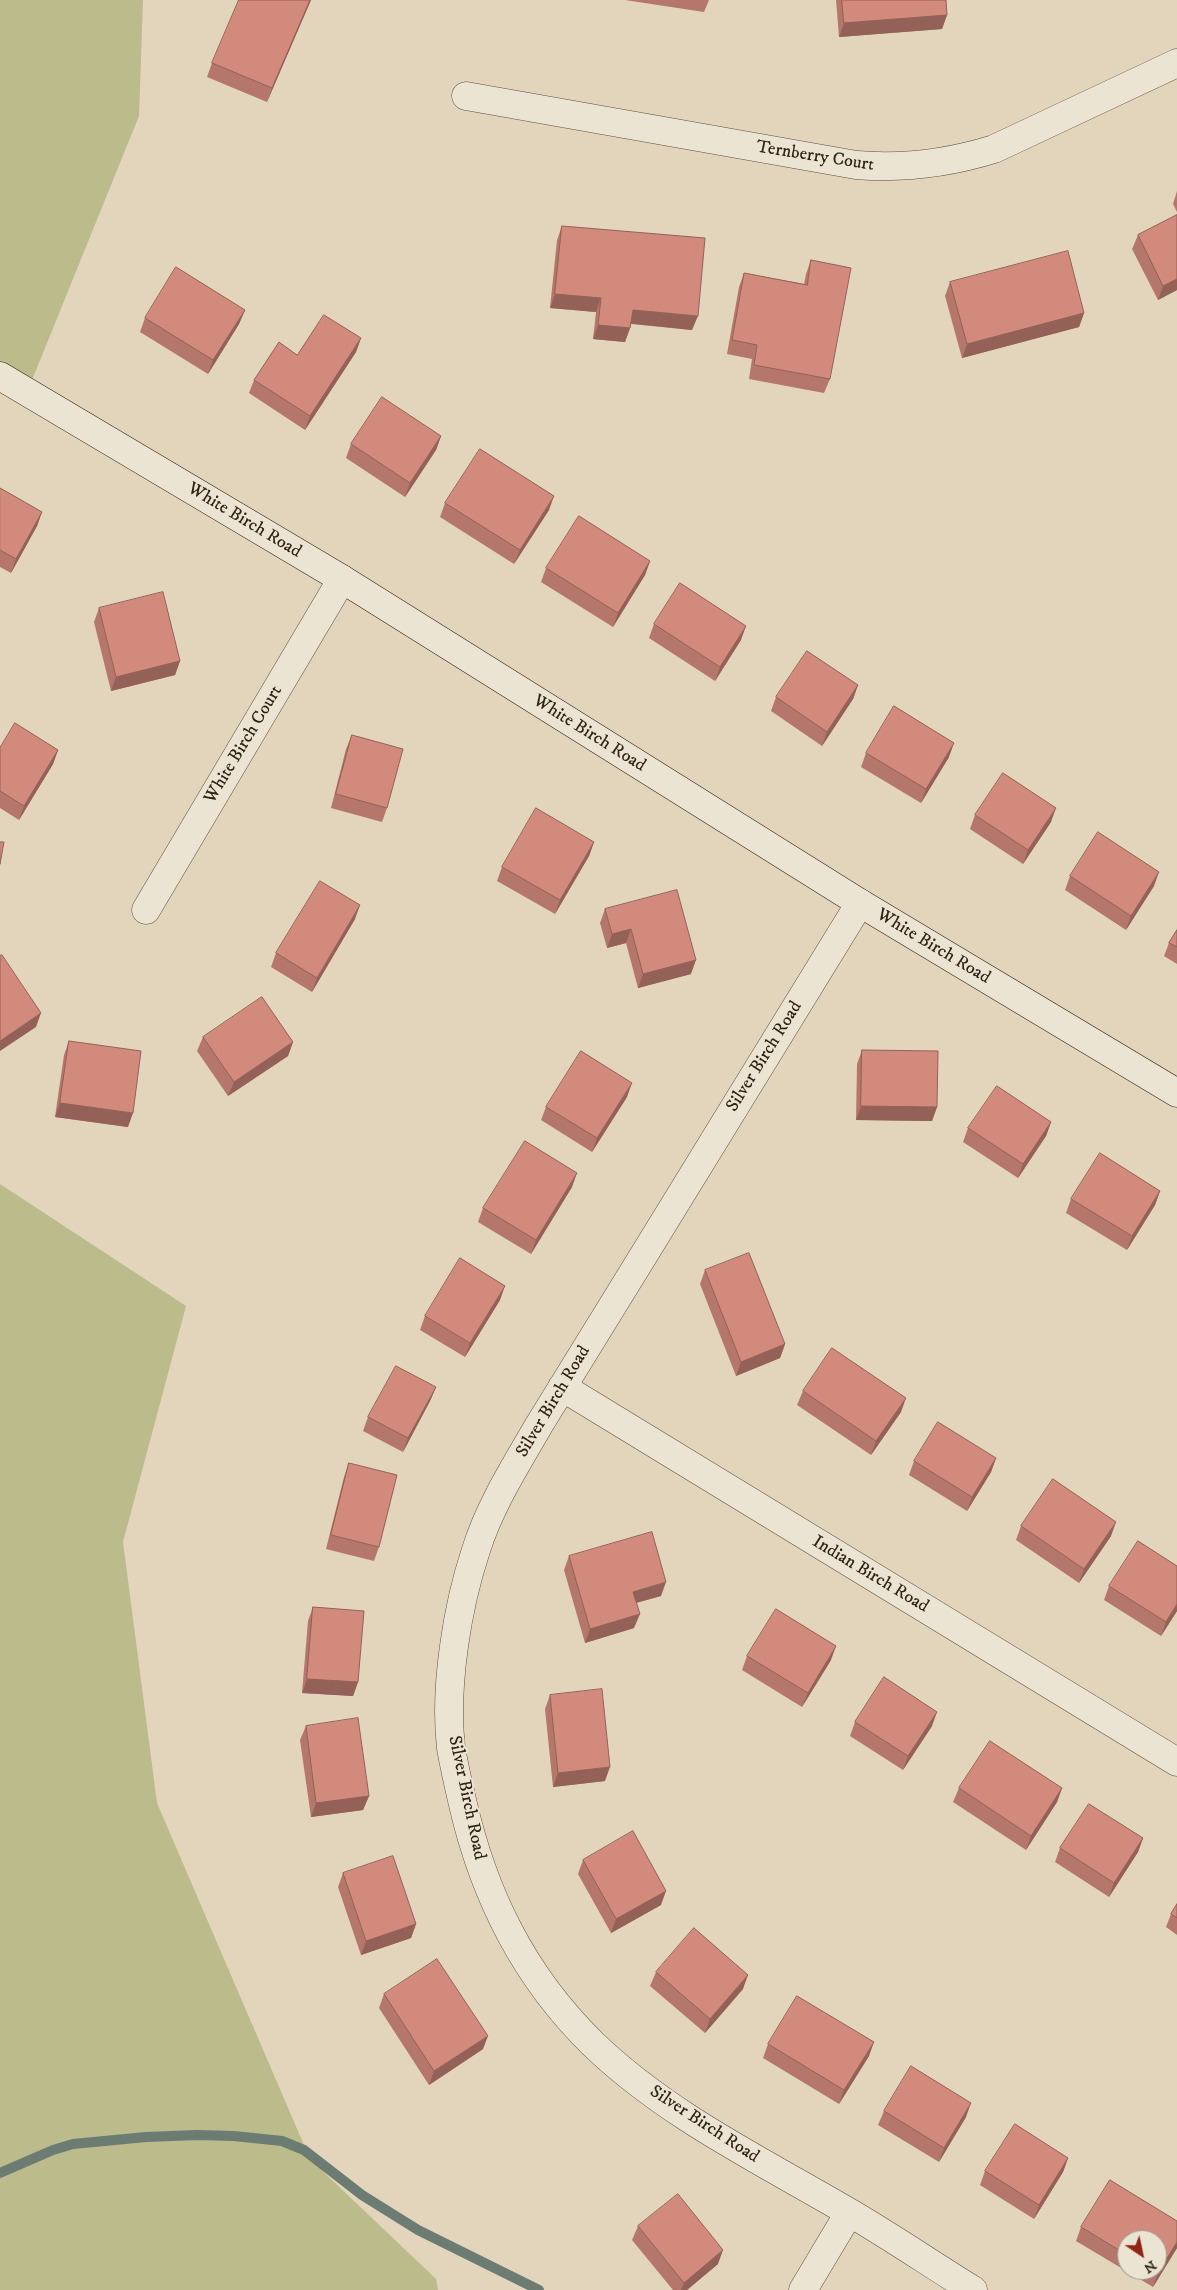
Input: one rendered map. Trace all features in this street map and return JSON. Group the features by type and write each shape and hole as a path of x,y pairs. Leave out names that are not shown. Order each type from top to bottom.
{"street":[{"name":"Ternberry Court","path":"466,96 846,164 887,168 962,159 994,149 1177,63"},
{"name":"White Birch Road","path":"0,376 342,579 860,903 1177,1093"},
{"name":"White Birch Court","path":"146,910 342,579"},
{"name":"Silver Birch Road","path":"860,903 562,1387 494,1506 476,1548 458,1621 450,1704 451,1747 468,1828 480,1867 512,1940 533,1974 561,2010 621,2069 701,2126 849,2213 973,2290"},
{"name":"Indian Birch Road","path":"562,1387 1177,1762"},
{"path":"803,2290 849,2213"}],"green space":[{"path":"0,0 143,0 139,116 30,385 0,368"},
{"path":"0,1184 186,1306 123,1542 157,1803 310,2159 436,2279 438,2290 0,2290"}],"building":[{"path":"239,0 310,0 272,88 212,63"},
{"path":"842,0 946,0 947,15 844,23"},
{"path":"1177,215 1177,279 1163,286 1138,235"},
{"path":"562,226 705,238 698,316 633,310 630,328 598,325 601,298 555,294"},
{"path":"1068,251 1084,313 967,344 950,282"},
{"path":"811,260 851,268 830,379 754,365 757,345 732,340 744,273 807,285"},
{"path":"176,267 245,310 213,360 145,318"},
{"path":"324,315 361,338 310,416 254,380 279,342 297,355"},
{"path":"382,397 441,436 410,483 351,444"},
{"path":"480,449 554,496 520,550 445,503"},
{"path":"0,488 42,512 16,559 0,550"},
{"path":"579,516 650,561 618,613 546,568"},
{"path":"680,583 746,626 720,667 654,624"},
{"path":"163,592 180,661 116,677 99,608"},
{"path":"807,651 858,685 827,732 776,697"},
{"path":"894,706 954,743 926,789 866,753"},
{"path":"15,723 58,750 24,806 0,791 0,748"},
{"path":"352,735 403,749 387,808 336,794"},
{"path":"1003,773 1056,808 1028,850 975,815"},
{"path":"536,808 594,842 560,900 502,867"},
{"path":"1098,832 1159,872 1131,916 1070,876"},
{"path":"0,842 4,842 0,864"},
{"path":"320,881 360,905 317,978 276,953"},
{"path":"677,890 696,960 643,974 631,929 612,934 605,909"},
{"path":"1177,930 1177,947 1169,943"},
{"path":"2,955 41,1013 0,1041 0,956"},
{"path":"262,997 293,1042 234,1082 203,1037"},
{"path":"69,1041 141,1051 133,1113 60,1103"},
{"path":"862,1050 938,1051 937,1107 861,1106"},
{"path":"581,1051 632,1083 597,1138 546,1107"},
{"path":"997,1086 1051,1122 1023,1164 968,1128"},
{"path":"525,1141 577,1173 536,1240 483,1208"},
{"path":"1100,1153 1160,1191 1132,1236 1071,1199"},
{"path":"749,1253 785,1344 741,1362 705,1270"},
{"path":"460,1258 505,1286 470,1343 425,1316"},
{"path":"832,1348 906,1398 876,1441 803,1391"},
{"path":"396,1366 436,1387 408,1438 368,1417"},
{"path":"938,1422 996,1458 972,1497 914,1461"},
{"path":"349,1463 397,1475 379,1547 331,1535"},
{"path":"1053,1479 1116,1522 1084,1569 1021,1526"},
{"path":"652,1532 666,1582 633,1592 640,1614 590,1629 569,1556"},
{"path":"1138,1541 1177,1566 1177,1604 1166,1622 1109,1586"},
{"path":"313,1607 364,1611 358,1682 307,1679"},
{"path":"776,1609 836,1646 808,1693 747,1656"},
{"path":"884,1677 937,1712 908,1756 855,1722"},
{"path":"602,1689 610,1767 558,1773 550,1695"},
{"path":"358,1718 369,1796 316,1803 306,1726"},
{"path":"990,1741 1062,1788 1031,1836 959,1788"},
{"path":"1089,1804 1143,1838 1114,1883 1060,1848"},
{"path":"633,1831 666,1891 616,1919 583,1860"},
{"path":"393,1856 416,1924 366,1941 343,1873"},
{"path":"1177,1904 1177,1918 1171,1914"},
{"path":"694,1928 748,1975 710,2019 656,1972"},
{"path":"437,1959 488,2036 434,2071 384,1994"},
{"path":"797,1996 874,2042 844,2090 768,2044"},
{"path":"911,2066 971,2103 944,2148 884,2111"},
{"path":"1015,2124 1068,2158 1039,2205 985,2171"},
{"path":"1110,2180 1177,2221 1177,2242 1167,2258 1167,2230 1117,2230 1117,2249 1081,2227"},
{"path":"678,2194 723,2250 684,2283 638,2226"}],"waterway":[{"path":"0,2173 53,2150 73,2144 146,2137 197,2135 234,2136 282,2141 304,2150 362,2195 418,2230 539,2290"}]}
